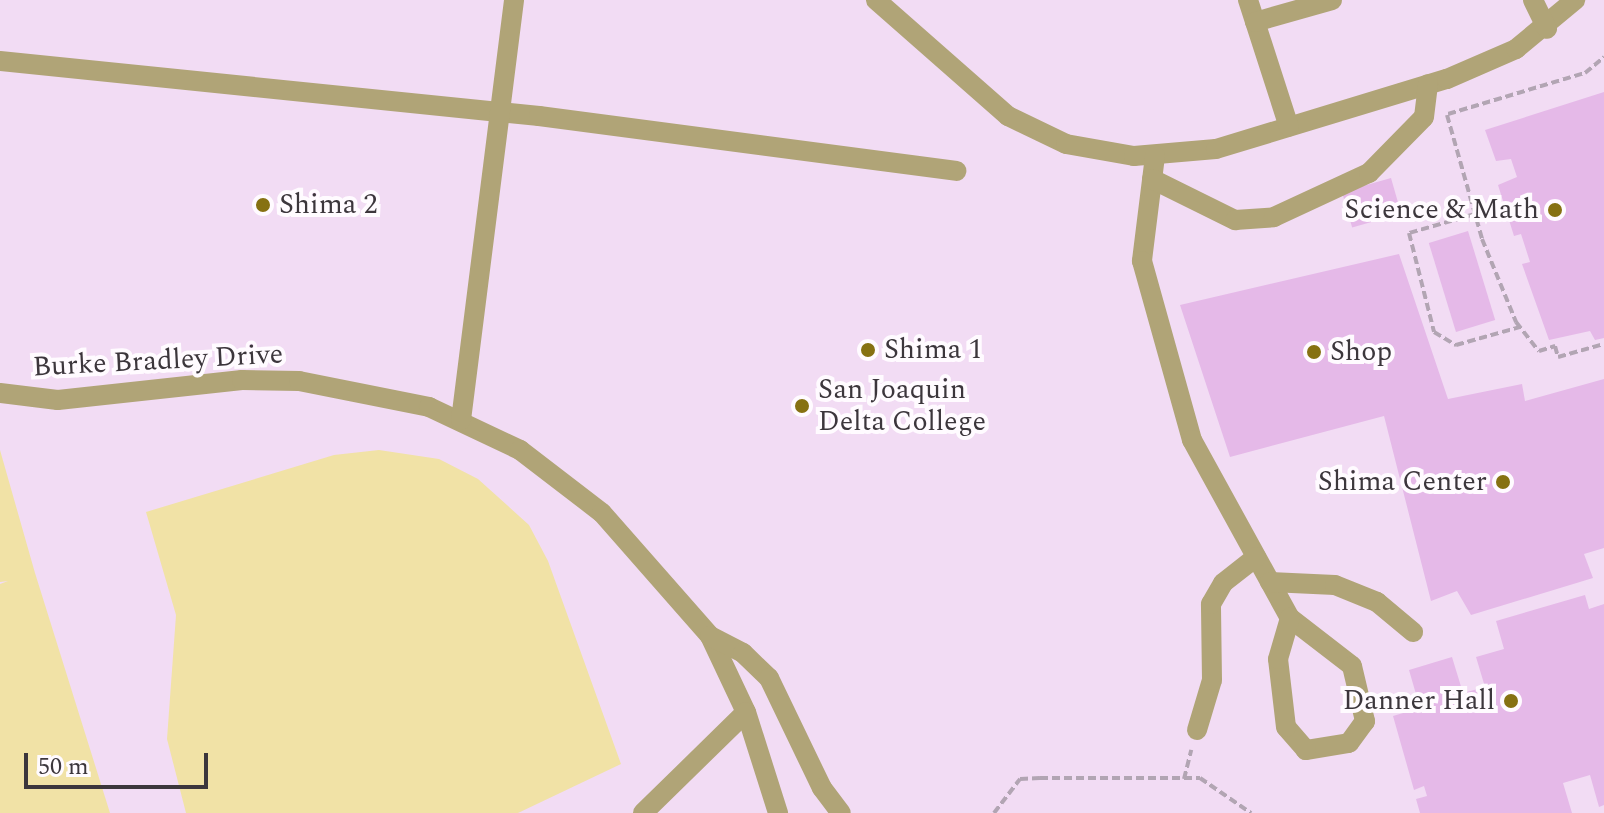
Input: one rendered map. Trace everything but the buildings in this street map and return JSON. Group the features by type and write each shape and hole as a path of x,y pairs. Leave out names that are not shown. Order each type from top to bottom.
{"street":[{"path":"461,420 503,112 514,0"},
{"path":"876,0 983,98 1037,132 1083,149 1155,156 1216,149 1433,83 1516,49 1547,29 1575,0"},
{"path":"1248,0 1289,127"},
{"path":"1255,22 1332,0"},
{"path":"1533,0 1547,29"},
{"path":"0,61 503,112 956,171"},
{"path":"1152,179 1235,220 1274,217 1369,173 1424,117 1433,83"},
{"path":"1155,156 1142,261 1192,440 1290,618 1352,666 1365,721 1349,743 1306,750 1286,727 1278,659 1290,618"},
{"name":"Burke Bradley Drive","path":"0,393 58,400 242,380 299,381 349,387 461,420 550,469 602,513 710,636 746,712 778,813"},
{"path":"1197,730 1212,680 1211,604 1223,583 1256,557"},
{"path":"1270,582 1335,585 1377,602 1413,632"},
{"name":"Burke Bradley Drive","path":"710,636 743,653 769,678 822,788 841,813"},
{"path":"643,813 746,712"}],"path":[{"path":"1447,115 1585,73 1604,57"},
{"path":"1433,83 1447,115 1475,214 1520,327 1539,351 1555,346 1558,357 1604,344"},
{"path":"1475,214 1409,233 1434,332 1456,345 1520,327"},
{"path":"1184,779 1197,730"},
{"path":"994,813 1020,779 1184,779 1220,787 1251,813"}],"shaded area":[{"name":"San Joaquin Delta College","path":"0,0 1604,0 1604,813 0,813"},
{"path":"0,450 110,813 0,813 0,584 8,581 0,582"},
{"path":"379,450 439,459 478,479 529,525 548,561 621,764 518,813 186,813 167,739 176,615 146,512 334,455"}],"place":[{"name":"Shima 2","path":"263,205"},
{"name":"Science & Math","path":"1555,210"},
{"name":"Shima 1","path":"868,350"},
{"name":"Shop","path":"1314,352"},
{"name":"San Joaquin Delta College","path":"802,406"},
{"name":"Shima Center","path":"1503,482"},
{"name":"Danner Hall","path":"1511,701"}]}
